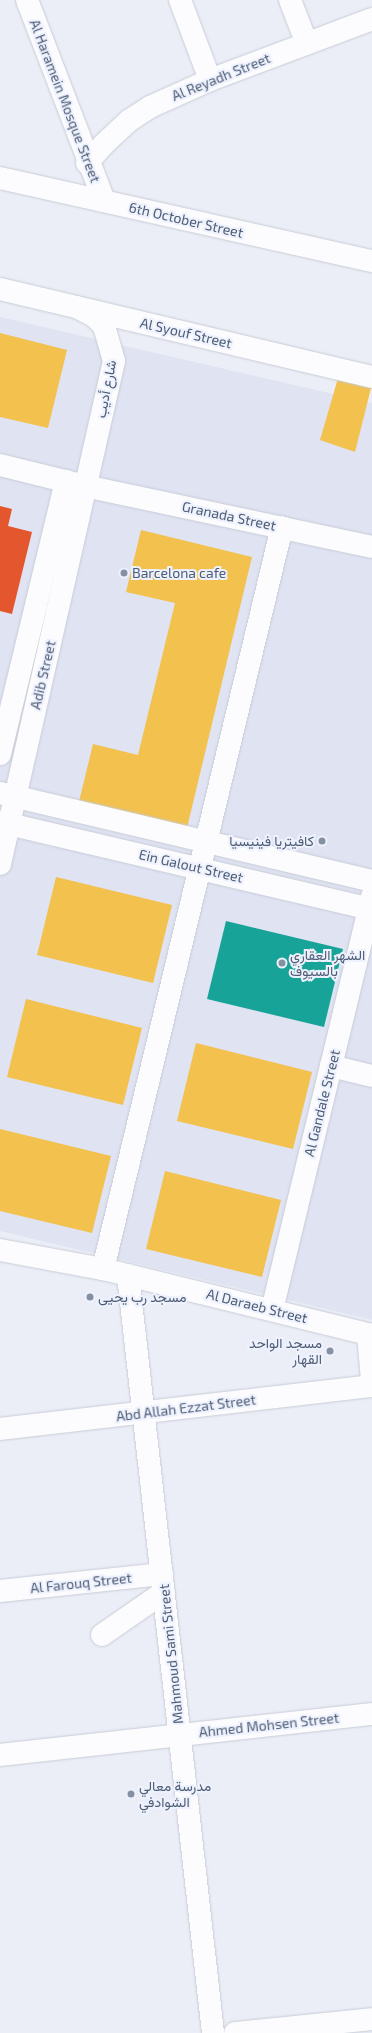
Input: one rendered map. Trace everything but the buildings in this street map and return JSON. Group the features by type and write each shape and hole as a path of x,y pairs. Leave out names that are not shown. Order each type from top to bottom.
{"street":[{"name":"Al Haramein Mosque Street","path":"26,0 104,201"},
{"path":"180,0 210,80"},
{"path":"290,0 307,44"},
{"name":"Al Reyadh Street","path":"88,163 104,144 130,120 170,97 210,80 372,19"},
{"name":"6th October Street","path":"0,178 372,261"},
{"name":"Al Syouf Street","path":"0,289 372,377"},
{"name":"شارع أديب","path":"76,307 94,316 104,326 114,361 76,484"},
{"name":"Granada Street","path":"0,465 76,484 372,547"},
{"name":"Adib Street","path":"0,754 76,484"},
{"name":"Adib Street","path":"0,864 8,795 76,484"},
{"path":"103,1269 282,527"},
{"name":"Ein Galout Street","path":"8,795 372,881"},
{"name":"Ein Galout Street","path":"5,823 200,868 371,904"},
{"name":"Al Gandale Street","path":"272,1310 371,904"},
{"path":"331,1066 372,1076"},
{"name":"Al Daraeb Street","path":"0,1250 103,1269 370,1334"},
{"name":"Mahmoud Sami Street","path":"128,1275 145,1412 213,2033"},
{"path":"370,1334 372,1381"},
{"name":"Abd Allah Ezzat Street","path":"0,1429 372,1386"},
{"path":"102,1635 163,1583"},
{"name":"Al Farouq Street","path":"0,1591 163,1583"},
{"name":"Ahmed Mohsen Street","path":"0,1755 372,1714"},
{"path":"235,2033 372,2019"}],"shaded area":[{"path":"0,317 372,403 372,1320 0,1231"}],"place":[{"name":"Barcelona cafe","path":"124,573"},
{"name":"كافيتريا فينيسيا","path":"322,841"},
{"name":"الشهر العقاري بالسيوف","path":"282,963"},
{"name":"مسجد رب يحيى","path":"90,1297"},
{"name":"مسجد الواحد القهار","path":"330,1351"},
{"name":"مدرسة معالي الشوادفي","path":"131,1794"}]}
